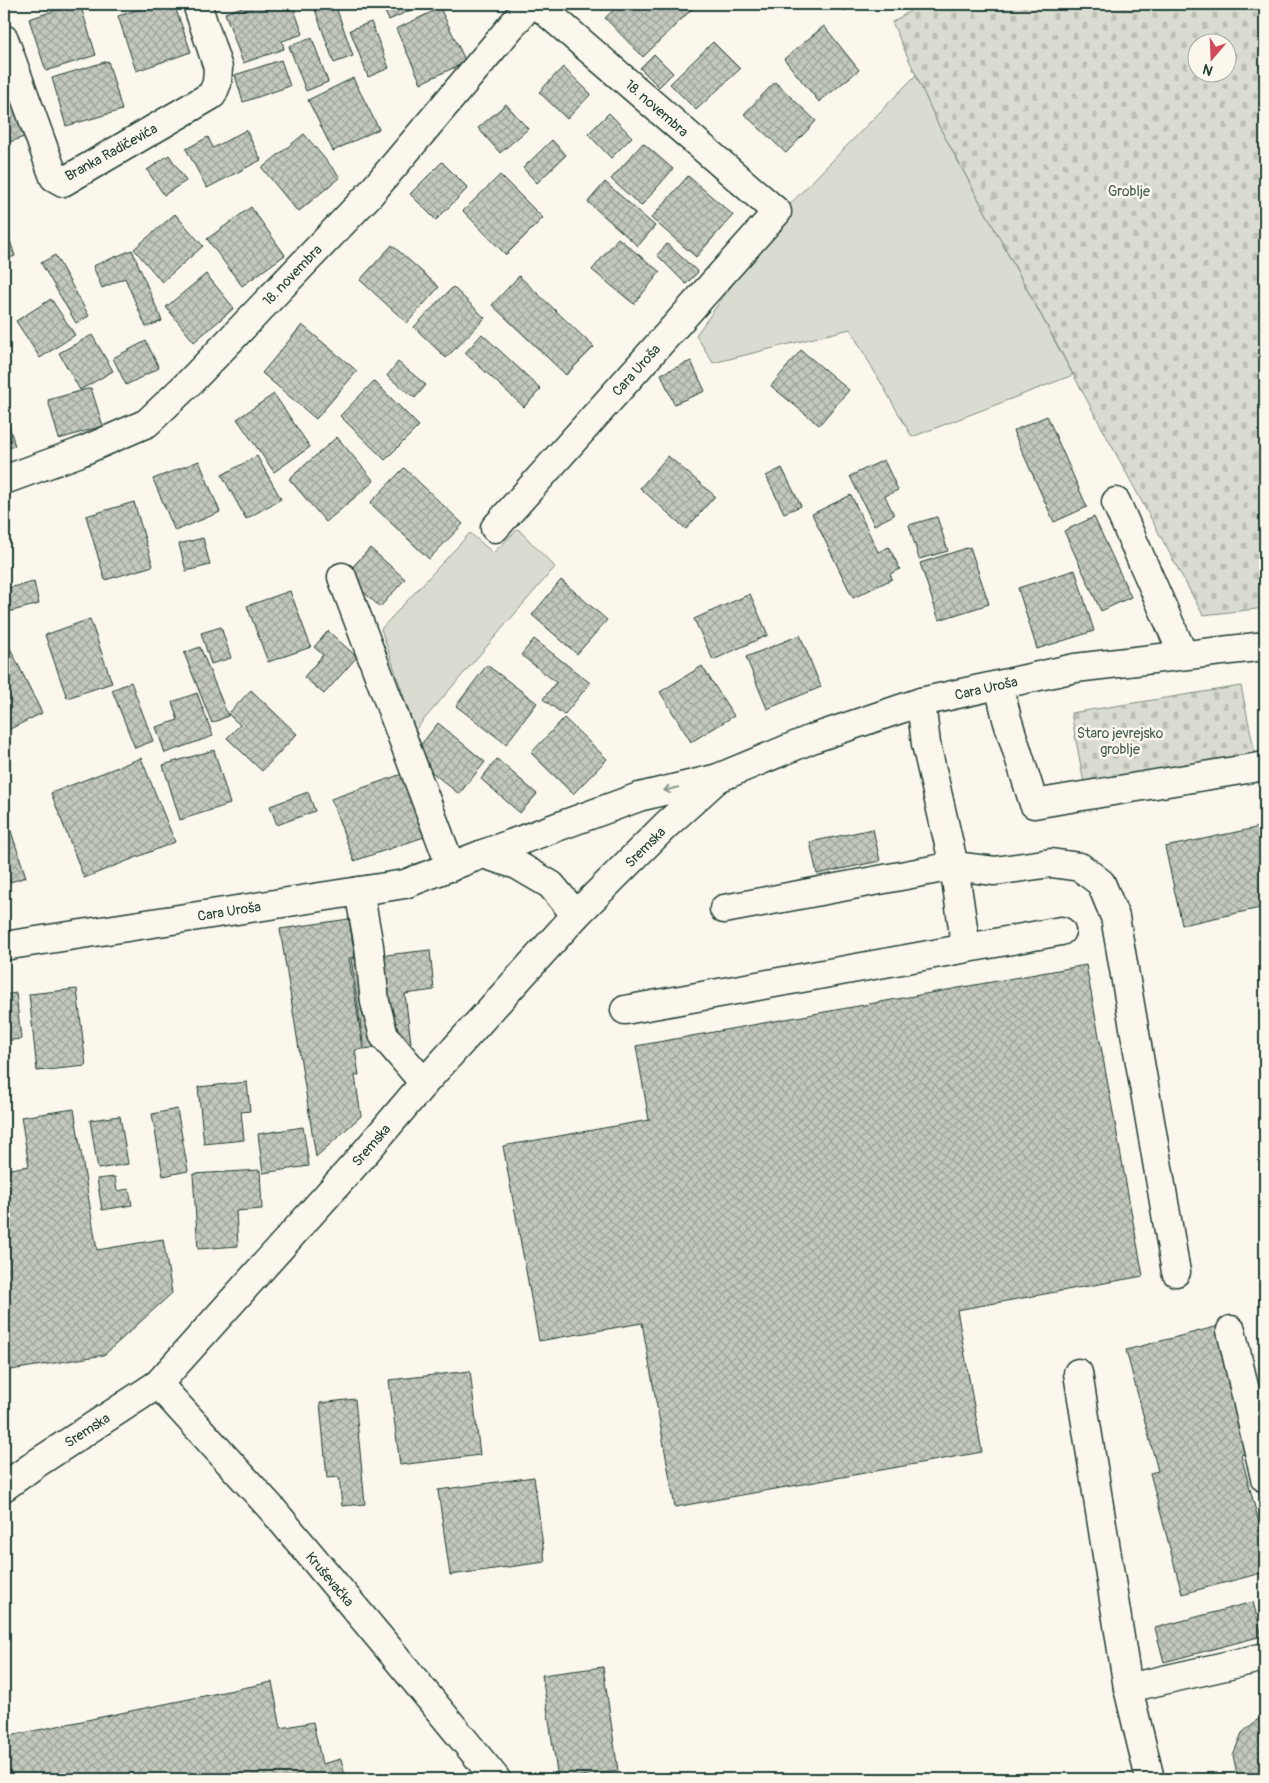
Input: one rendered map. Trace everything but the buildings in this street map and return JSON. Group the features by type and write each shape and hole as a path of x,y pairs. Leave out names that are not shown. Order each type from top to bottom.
{"street":[{"name":"Branka Radičevića","path":"4,39 54,177 63,182 212,94 217,83 218,68 196,4"},
{"name":"18. novembra","path":"4,480 78,453 147,423 191,381 370,194 530,4"},
{"name":"18. novembra","path":"537,4 777,212"},
{"name":"Cara Uroša","path":"495,528 777,212"},
{"path":"1116,502 1183,654"},
{"path":"342,577 451,867"},
{"name":"Cara Uroša","path":"4,946 405,884 639,797 718,778 814,738 921,702 1075,668 1265,646"},
{"path":"999,685 1006,719 1034,804 1265,766"},
{"path":"921,702 926,744 954,866 966,948"},
{"name":"Sremska","path":"4,1487 37,1463 158,1384 357,1162 424,1083 576,915 666,825 718,778"},
{"path":"484,854 516,865 551,886 576,915"},
{"path":"724,909 954,866 995,871 1052,862 1080,867 1101,882 1115,917 1176,1272"},
{"path":"359,891 369,946 375,1002 384,1036 424,1083"},
{"path":"625,1010 1061,931"},
{"path":"1231,1330 1265,1478"},
{"path":"1078,1373 1128,1688 1150,1779"},
{"name":"Kruševačka","path":"158,1384 272,1509 496,1779"},
{"path":"1128,1688 1265,1657"}],"green space":[{"name":"Groblje","path":"922,4 1265,4 1265,608 1203,615 938,124 892,22"},
{"path":"916,75 938,124 1073,375 912,437 850,329 713,363 696,335 792,202"},
{"path":"518,529 555,567 415,730 381,629 470,533 493,553"},
{"name":"Staro jevrejsko groblje","path":"1241,686 1255,754 1084,783 1071,713"}]}
